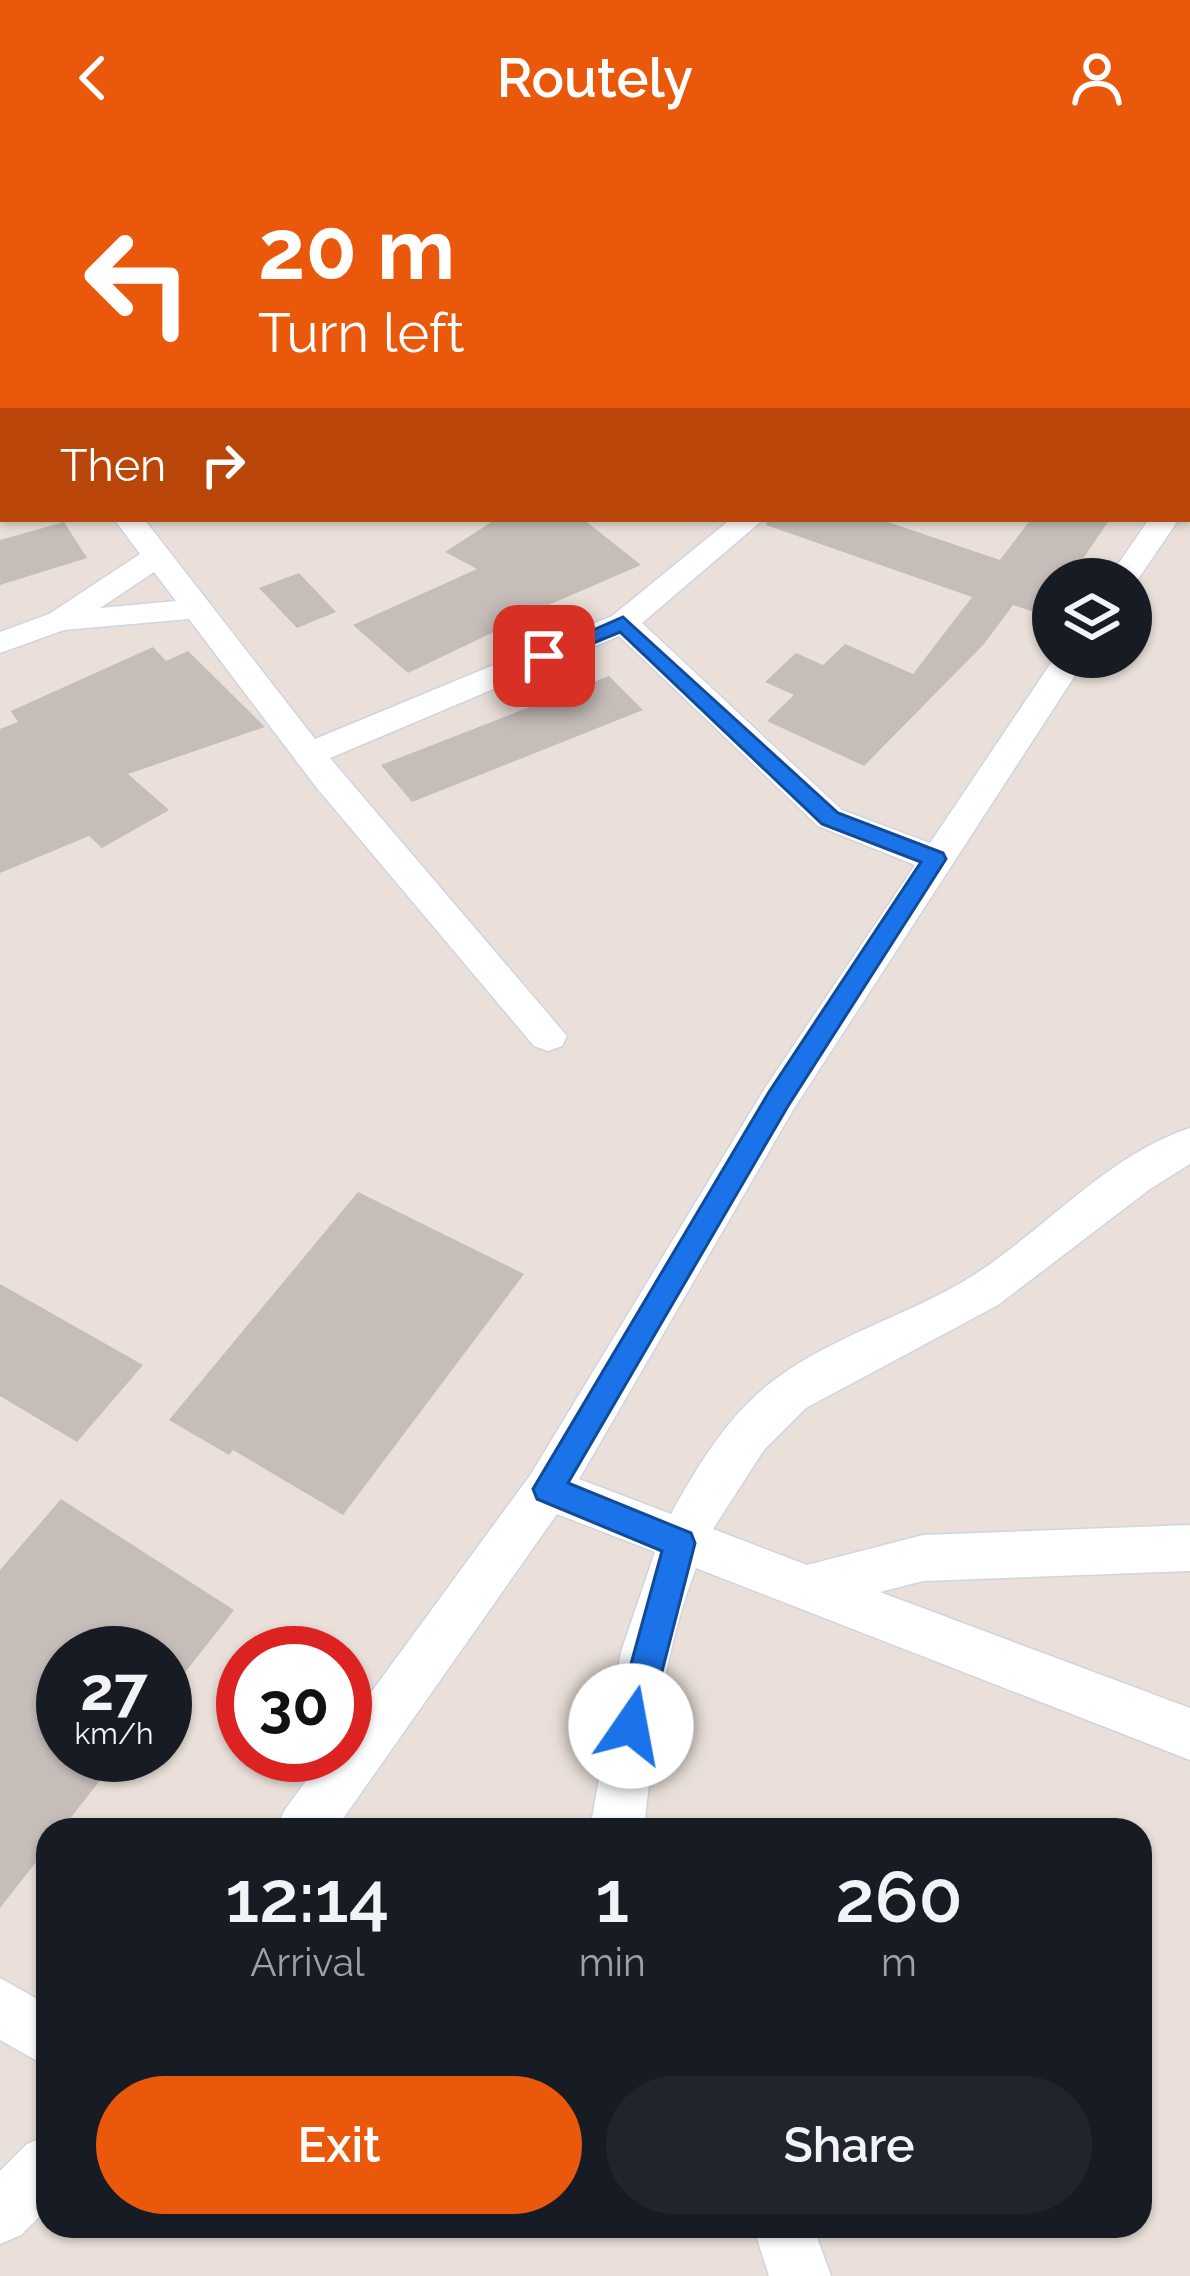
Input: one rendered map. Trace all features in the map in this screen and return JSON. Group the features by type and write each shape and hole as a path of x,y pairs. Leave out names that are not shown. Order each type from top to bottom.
{"street":[{"path":"131,522 309,754 548,1036"},
{"path":"309,754 623,623 745,522"},
{"path":"1137,558 1161,522"},
{"path":"0,644 60,621 155,557"},
{"path":"60,621 196,609"},
{"path":"623,623 830,818 935,859"},
{"path":"312,1818 548,1489 778,1099 1057,678"},
{"path":"619,1818 639,1683 680,1543 704,1491 732,1452 792,1392 981,1293 1040,1254 1099,1201 1156,1161 1190,1144"},
{"path":"548,1489 680,1543 1187,1730"},
{"path":"803,1589 923,1558 1190,1548"},
{"path":"0,2006 36,2031"},
{"path":"0,2214 36,2177"},
{"path":"787,2238 800,2276"}],"building":[{"path":"64,522 87,558 0,585 0,540"},
{"path":"491,522 587,522 641,565 495,628 498,630 408,673 353,625 477,569 445,552"},
{"path":"767,522 888,522 1000,560 1029,522 1108,522 1083,558 1032,558 1032,611 1013,605 984,644 864,766 767,721 794,695 765,682 796,653 823,665 845,644 913,674 972,597"},
{"path":"299,573 336,612 297,628 259,588"},
{"path":"153,647 166,661 188,651 265,727 128,774 169,810 102,848 89,836 0,873 0,729 18,722 11,711"},
{"path":"609,676 643,710 412,802 381,765"},
{"path":"358,1192 524,1274 343,1515 233,1450 229,1455 169,1420"},
{"path":"0,1284 143,1365 77,1442 0,1396"},
{"path":"61,1499 234,1610 221,1626 216,1626 216,1633 192,1664 192,1626 36,1626 36,1782 99,1782 70,1818 36,1818 36,1862 0,1908 0,1570"}],"route":[{"path":"544,656 623,623 830,818 935,859 778,1099 548,1489 680,1543 631,1726"}]}
